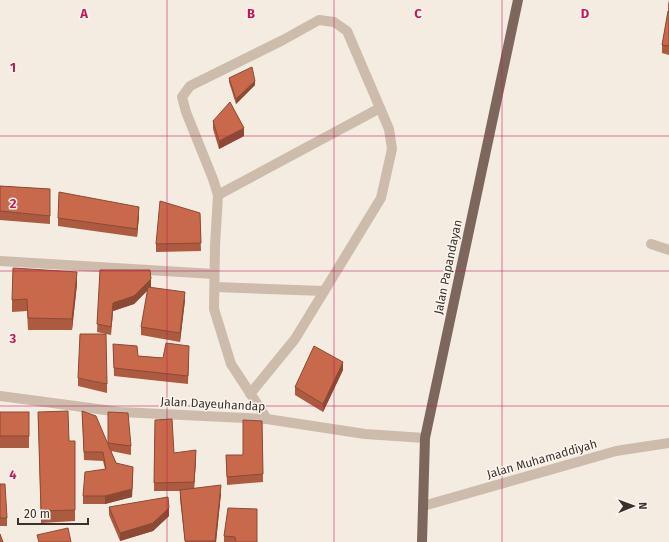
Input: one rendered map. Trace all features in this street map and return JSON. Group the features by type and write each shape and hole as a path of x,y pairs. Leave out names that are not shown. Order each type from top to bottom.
{"main road":[{"name":"Jalan Papandayan","path":"422,542 424,438 518,0"}],"street":[{"path":"250,394 295,339 381,198 392,149 389,129 348,31 334,22 319,20 283,40 190,86 182,97 186,112 218,195 214,274 214,308 231,364 250,394 266,419"},
{"path":"218,195 380,108"},
{"path":"651,244 669,250"},
{"path":"0,261 214,274"},
{"path":"215,287 324,291"},
{"name":"Jalan Dayeuhandap","path":"0,396 120,412 266,419 364,434 424,438"},
{"name":"Jalan Muhamaddiyah","path":"423,506 616,451 669,443"}],"building":[{"path":"668,11 669,12 669,46 662,45"},
{"path":"252,67 255,81 236,99 229,78"},
{"path":"230,102 244,128 219,141 213,121"},
{"path":"0,186 50,189 50,216 0,211"},
{"path":"59,192 139,207 137,229 58,218"},
{"path":"160,201 200,213 201,243 156,244"},
{"path":"13,268 77,272 72,319 28,318 27,299 12,300"},
{"path":"100,270 150,270 151,279 134,296 113,303 111,327 97,324"},
{"path":"148,287 185,292 180,333 141,327"},
{"path":"80,334 106,334 107,384 78,378"},
{"path":"166,343 189,346 188,376 114,368 113,344 137,346 138,356 163,358"},
{"path":"314,346 343,362 323,404 295,387"},
{"path":"68,411 69,441 75,441 75,510 41,511 38,412"},
{"path":"82,411 96,416 116,463 133,467 132,489 105,496 83,496 85,472 106,469 103,452 84,452"},
{"path":"0,412 29,412 29,436 0,436"},
{"path":"108,412 128,413 131,446 108,443"},
{"path":"172,419 174,453 196,450 194,482 154,483 155,420"},
{"path":"243,420 262,421 263,474 227,477 226,455 243,455"},
{"path":"0,484 5,484 7,518 0,518"},
{"path":"221,485 215,541 185,541 180,490"},
{"path":"168,497 169,508 153,523 120,533 109,507"},
{"path":"228,508 257,509 257,542 236,542 235,537 224,536"},
{"path":"68,528 71,542 39,542 37,535"},
{"path":"0,534 3,542 0,542"}]}
